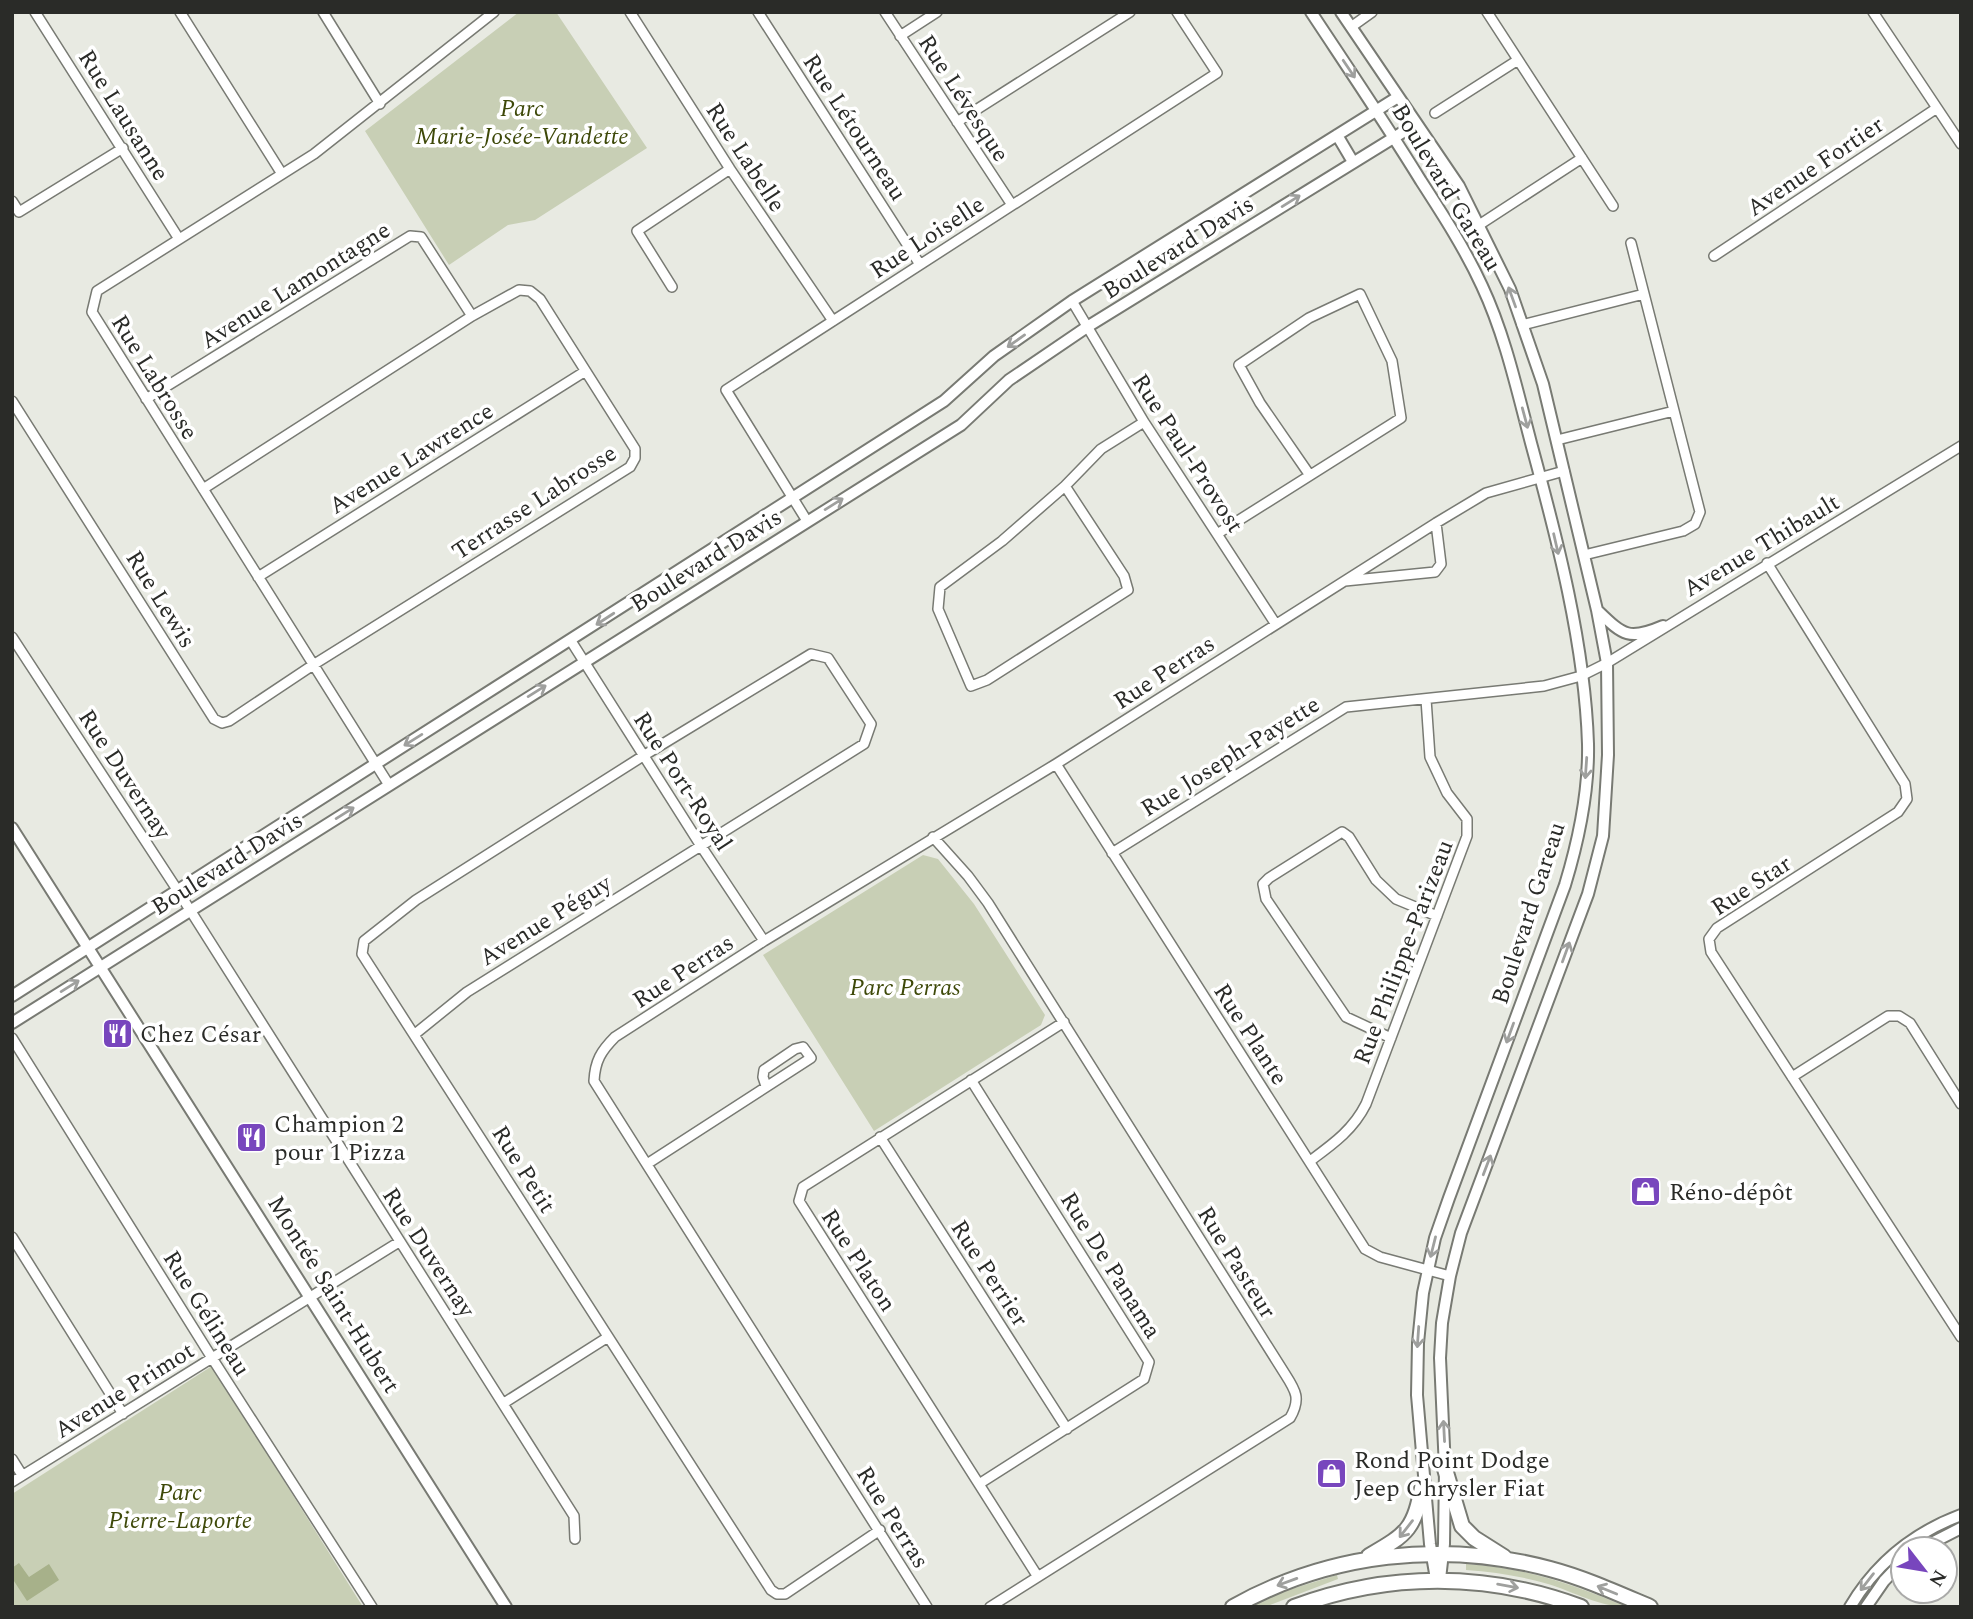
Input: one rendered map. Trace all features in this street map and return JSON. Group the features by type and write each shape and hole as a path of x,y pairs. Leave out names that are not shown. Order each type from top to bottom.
{"main road":[{"path":"1445,1469 1462,1526 1474,1538 1508,1559"},
{"path":"1362,1561 1397,1541 1408,1529 1417,1513 1423,1483"},
{"path":"1233,1607 1290,1580 1362,1561 1437,1554 1508,1559 1574,1576 1650,1607"},
{"path":"1294,1607 1335,1593 1368,1586 1438,1579 1514,1587 1581,1607"}],"street":[{"name":"Rue Lausanne","path":"35,12 179,239"},
{"path":"180,12 282,174"},
{"path":"323,12 380,104"},
{"name":"Rue Labrosse","path":"389,785 92,312 97,291 314,155 494,12"},
{"name":"Rue Labelle","path":"630,12 730,169 833,321"},
{"name":"Rue Létourneau","path":"758,12 919,263"},
{"name":"Rue Lévesque","path":"885,12 1012,205"},
{"path":"900,36 937,12"},
{"path":"957,122 1130,12"},
{"name":"Rue Loiselle","path":"807,521 726,390 1217,73 1177,12"},
{"name":"Boulevard Gareau","path":"1311,12 1460,243 1483,289 1509,359 1541,477 1573,617 1588,745 1584,810 1565,885 1448,1198 1428,1270 1417,1353 1418,1395 1423,1483 1437,1554"},
{"name":"Boulevard Gareau","path":"1341,12 1459,186 1510,289 1543,384 1597,610 1607,663 1608,755 1603,836 1588,894 1461,1233 1450,1276 1442,1323 1440,1357 1445,1469 1437,1554 1438,1579"},
{"path":"1351,27 1372,12"},
{"path":"1487,12 1613,206"},
{"path":"1873,12 1961,144"},
{"path":"1435,113 1518,60"},
{"name":"Boulevard Davis","path":"14,995 944,401 994,356 1072,301 1398,97"},
{"name":"Avenue Fortier","path":"1714,256 1937,108"},
{"name":"Boulevard Davis","path":"12,1023 961,425 1009,380 1087,327 1416,124"},
{"path":"1337,135 1353,162"},
{"path":"12,201 19,212 123,148"},
{"path":"1479,225 1582,158"},
{"path":"672,287 637,232 730,169"},
{"name":"Avenue Lamontagne","path":"146,400 410,236 421,237 472,316"},
{"path":"1584,555 1683,531 1695,524 1700,512 1632,243"},
{"name":"Terrasse Labrosse","path":"203,489 472,316 519,290 530,290 540,299 635,449 635,458 630,467 313,665"},
{"path":"1217,534 1401,418 1392,360 1360,294 1309,318 1239,365 1260,403 1309,474"},
{"path":"1522,326 1644,294"},
{"name":"Rue Paul-Provost","path":"1072,301 1144,422 1275,623"},
{"name":"Avenue Lawrence","path":"258,577 584,372"},
{"name":"Rue Lewis","path":"12,401 214,719 222,723 229,721 313,665"},
{"path":"1557,440 1674,411"},
{"path":"1065,486 1124,576 1128,590 987,680 971,686 938,610 940,587 1002,541 1065,486 1101,449 1144,422"},
{"name":"Avenue Thibault","path":"1581,676 1607,663 1663,626 1961,446"},
{"name":"Rue Perras","path":"927,1607 594,1081 595,1065 601,1050 615,1037 764,941 1056,764 1436,523 1486,493 1564,471"},
{"name":"Rue Perras","path":"1343,582 1435,572 1441,564 1436,523"},
{"name":"Rue Star","path":"1768,563 1905,784 1906,799 1898,812 1717,928 1709,939 1711,952 1961,1337"},
{"path":"1597,610 1616,628 1633,635 1642,635 1663,626"},
{"name":"Rue Duvernay","path":"12,637 191,911 574,1516 575,1539"},
{"name":"Rue Port-Royal","path":"571,641 764,941"},
{"name":"Avenue Péguy","path":"415,1034 467,992 864,744 872,724 828,658 811,654 643,756"},
{"name":"Rue Joseph-Payette","path":"1112,853 1346,707 1544,686 1581,676"},
{"name":"Rue Philippe-Parizeau","path":"1310,1161 1358,1121 1467,836 1467,819 1447,793 1430,757 1426,699"},
{"name":"Rue Petit","path":"643,756 416,900 364,941 362,954 771,1590 785,1594 880,1530"},
{"name":"Rue Plante","path":"1056,764 1365,1249 1380,1257 1450,1276"},
{"name":"Montée Saint-Hubert","path":"12,828 506,1607"},
{"path":"1391,1038 1346,1017 1266,899 1264,884 1269,878 1342,832 1349,837 1376,880 1396,899 1437,916"},
{"name":"Rue Pasteur","path":"933,837 988,903 1278,1362 1297,1398 1296,1408 1290,1418 990,1607"},
{"path":"14,995 28,1013"},
{"path":"1792,1077 1888,1016 1899,1016 1910,1023 1961,1104"},
{"name":"Rue Platon","path":"1038,1577 799,1201 803,1187 1063,1023"},
{"name":"Rue Gélineau","path":"12,1038 372,1607"},
{"path":"647,1164 811,1058 808,1051 803,1047 795,1049 764,1070 766,1086"},
{"name":"Rue De Panama","path":"971,1080 1149,1362 1144,1379 979,1484"},
{"name":"Rue Perrier","path":"880,1137 1067,1429"},
{"path":"12,1237 123,1414"},
{"name":"Avenue Primot","path":"12,1482 399,1241"},
{"path":"504,1404 607,1337"},
{"path":"12,1460 22,1475"},
{"path":"1850,1607 1870,1578 1896,1551 1924,1532 1961,1516"},
{"path":"1866,1607 1889,1576"}],"green space":[{"name":"Parc Marie-Josée-Vandette","path":"519,12 556,12 647,148 535,220 508,225 449,265 365,131"},
{"name":"Parc Perras","path":"923,855 938,859 974,904 1045,1015 1041,1025 874,1131 763,955"},
{"name":"Parc Pierre-Laporte","path":"212,1366 363,1607 12,1607 12,1494"},
{"path":"1466,1564 1549,1578 1627,1607 1597,1602 1528,1579 1466,1570"},
{"path":"1337,1575 1338,1579 1265,1607 1251,1607 1285,1591"}],"shaded area":[{"path":"19,1563 29,1577 49,1564 59,1580 27,1601 12,1578 12,1568"}],"place":[{"name":"Chez César","path":"117,1034"},
{"name":"Champion 2 pour 1 Pizza","path":"251,1138"},
{"name":"Réno-dépôt","path":"1646,1192"},
{"name":"Rond Point Dodge Jeep Chrysler Fiat","path":"1331,1474"}]}
